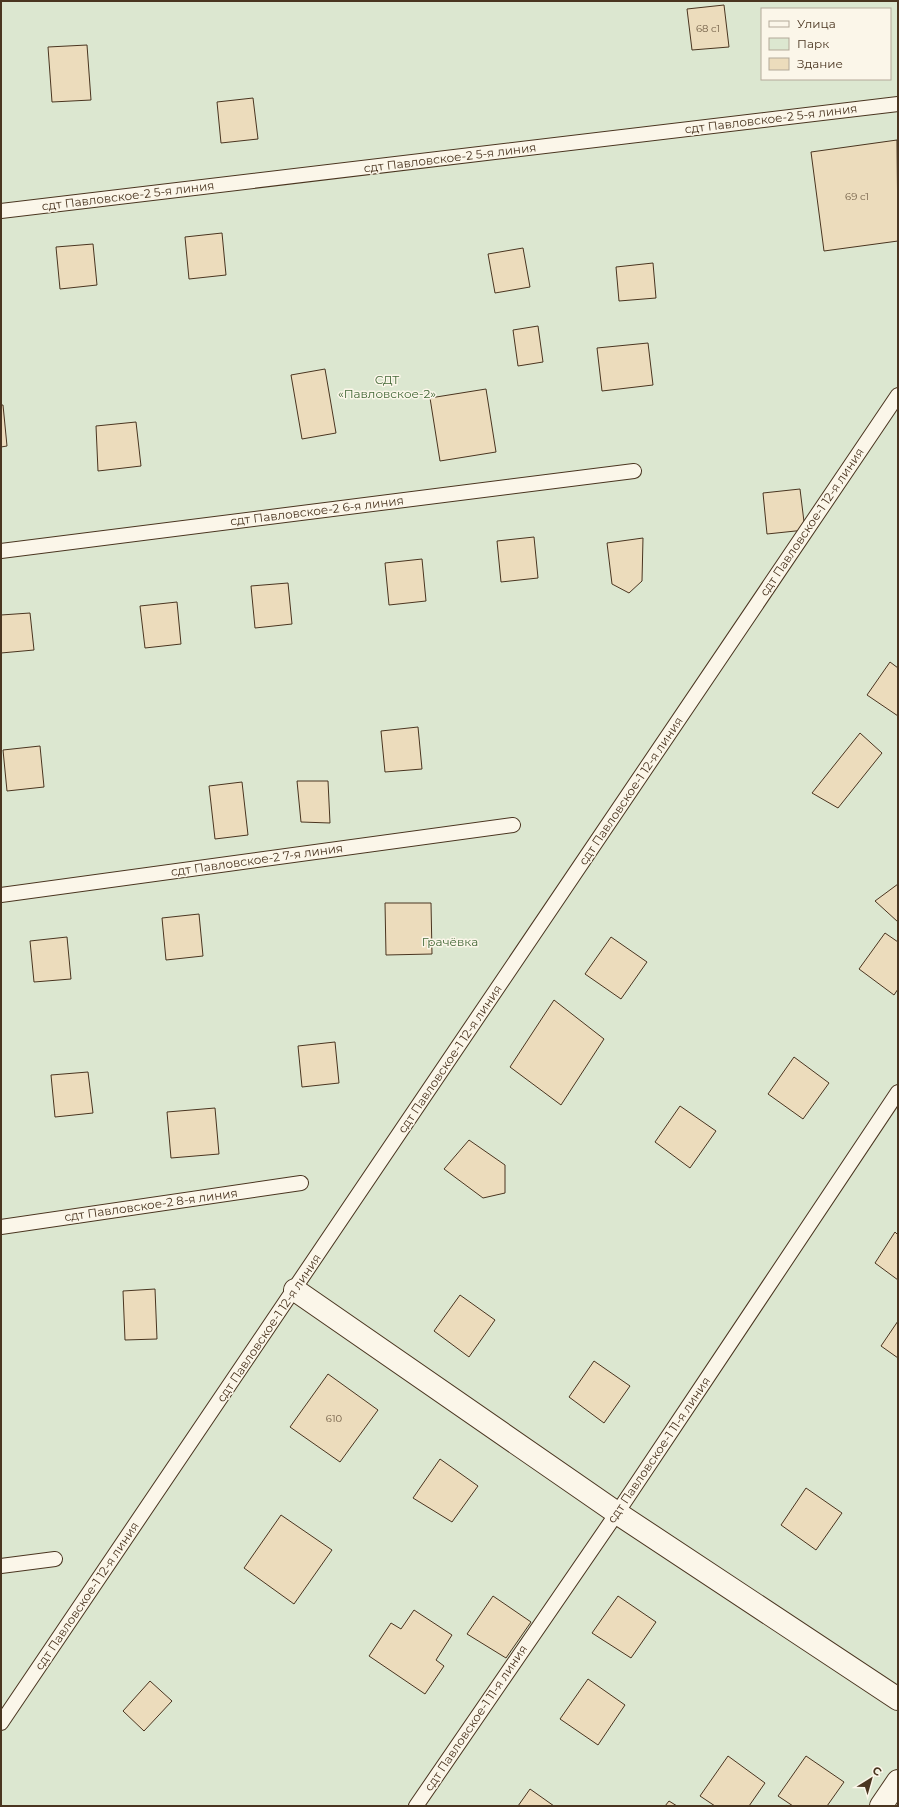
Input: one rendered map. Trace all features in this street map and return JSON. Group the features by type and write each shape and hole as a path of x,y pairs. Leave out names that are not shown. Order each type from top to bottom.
{"street":[{"path":"295,1290 617,1513 898,1699"},
{"path":"881,1806 898,1781"}],"lane":[{"name":"сдт Павловское-2 5-я линия","path":"1,211 898,104"},
{"name":"сдт Павловское-1 12-я линия","path":"1,1723 295,1290 898,395"},
{"name":"сдт Павловское-2 6-я линия","path":"1,551 634,471"},
{"name":"сдт Павловское-2 7-я линия","path":"1,896 513,825"},
{"name":"сдт Павловское-1 11-я линия","path":"416,1806 617,1513 898,1092"},
{"name":"сдт Павловское-2 8-я линия","path":"1,1227 301,1183"},
{"path":"1,1566 55,1560"}],"green space":[{"name":"Грачёвка","path":"1,1 898,1 898,1806 1,1806"}],"building":[{"path":"724,5 729,47 692,50 687,9"},
{"path":"87,45 91,100 52,102 48,47"},
{"path":"253,98 258,139 221,143 217,102"},
{"path":"897,140 898,241 824,251 811,152"},
{"path":"222,233 226,275 189,279 185,237"},
{"path":"93,244 97,285 60,289 56,247"},
{"path":"523,248 530,287 495,293 488,254"},
{"path":"653,263 656,298 619,301 616,267"},
{"path":"538,326 543,362 518,366 513,330"},
{"path":"648,343 653,385 602,391 597,348"},
{"path":"325,369 336,433 302,439 291,375"},
{"path":"486,389 496,452 440,461 430,398"},
{"path":"1,405 3,405 7,446 1,447"},
{"path":"136,422 141,466 98,471 96,426"},
{"path":"800,489 805,530 767,534 763,493"},
{"path":"534,537 538,578 501,582 497,541"},
{"path":"643,538 642,581 629,593 612,584 607,543"},
{"path":"422,559 426,601 389,605 385,563"},
{"path":"288,583 292,624 255,628 251,586"},
{"path":"177,602 181,644 145,648 140,606"},
{"path":"30,613 34,650 1,653 1,615"},
{"path":"890,662 898,668 898,716 867,695"},
{"path":"418,727 422,769 385,772 381,731"},
{"path":"860,733 882,753 838,808 812,793"},
{"path":"40,746 44,787 7,791 3,750"},
{"path":"297,781 328,781 330,823 301,822"},
{"path":"242,782 248,835 215,839 209,786"},
{"path":"898,884 898,922 875,901"},
{"path":"385,903 431,903 432,954 386,955"},
{"path":"199,914 203,956 166,960 162,918"},
{"path":"885,933 898,942 898,989 894,995 859,969"},
{"path":"67,937 71,979 34,982 30,941"},
{"path":"611,937 647,962 621,999 585,974"},
{"path":"554,1000 604,1039 561,1105 510,1067"},
{"path":"335,1042 339,1083 302,1087 298,1046"},
{"path":"794,1057 829,1083 803,1119 768,1094"},
{"path":"88,1072 93,1113 55,1117 51,1075"},
{"path":"680,1106 716,1131 690,1168 655,1142"},
{"path":"215,1108 219,1154 171,1158 167,1112"},
{"path":"469,1140 505,1165 505,1193 483,1198 444,1169"},
{"path":"895,1232 898,1235 898,1280 875,1263"},
{"path":"155,1289 157,1339 125,1340 123,1291"},
{"path":"460,1295 495,1320 469,1357 434,1331"},
{"path":"898,1321 898,1358 881,1346"},
{"path":"594,1361 630,1386 604,1423 569,1397"},
{"path":"328,1374 378,1410 340,1462 290,1427"},
{"path":"440,1459 478,1486 452,1522 413,1498"},
{"path":"806,1488 842,1513 816,1550 781,1525"},
{"path":"281,1515 332,1550 294,1604 244,1568"},
{"path":"493,1596 531,1622 506,1658 467,1634"},
{"path":"618,1596 656,1622 631,1658 592,1633"},
{"path":"414,1610 452,1635 436,1660 444,1666 425,1694 369,1656 391,1623 401,1629"},
{"path":"588,1679 625,1705 598,1745 560,1719"},
{"path":"150,1681 172,1701 144,1731 123,1711"},
{"path":"728,1756 765,1783 749,1806 715,1806 700,1796"},
{"path":"806,1756 844,1782 827,1806 793,1806 778,1796"},
{"path":"530,1789 554,1806 518,1806"},
{"path":"669,1801 677,1806 665,1806"}],"park label":[{"name":"СДТ «Павловское-2»","path":"387,387"}]}
